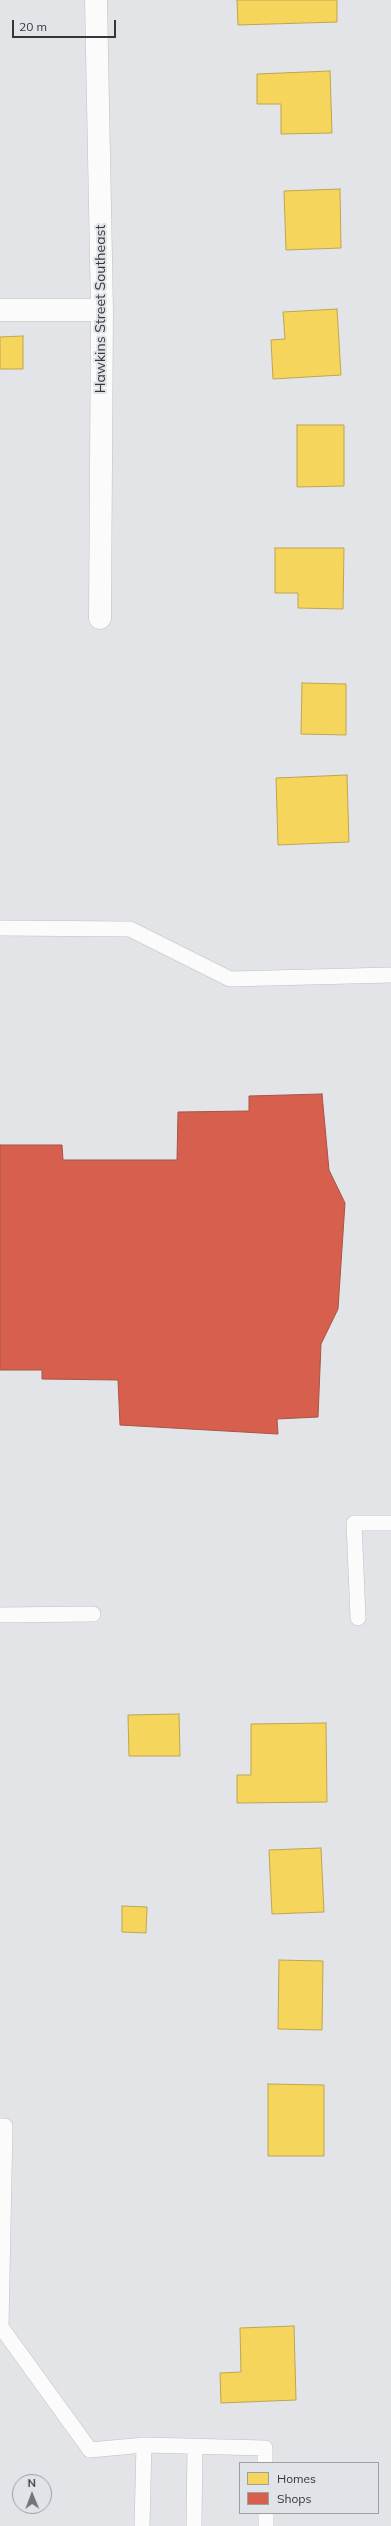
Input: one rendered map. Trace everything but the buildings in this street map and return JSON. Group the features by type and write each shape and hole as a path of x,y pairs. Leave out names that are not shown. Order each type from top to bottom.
{"street":[{"name":"Hawkins Street Southeast","path":"96,0 102,310 100,618"},
{"path":"0,310 102,310"}],"lane":[{"path":"0,928 130,929 230,979 391,976"},
{"path":"358,1618 354,1523 391,1523"},
{"path":"0,1615 93,1614"},
{"path":"0,2126 5,2126 1,2327 90,2450 144,2445 265,2448 265,2462"},
{"path":"142,2526 144,2445"},
{"path":"194,2526 195,2446"},
{"path":"266,2514 266,2526"}]}
